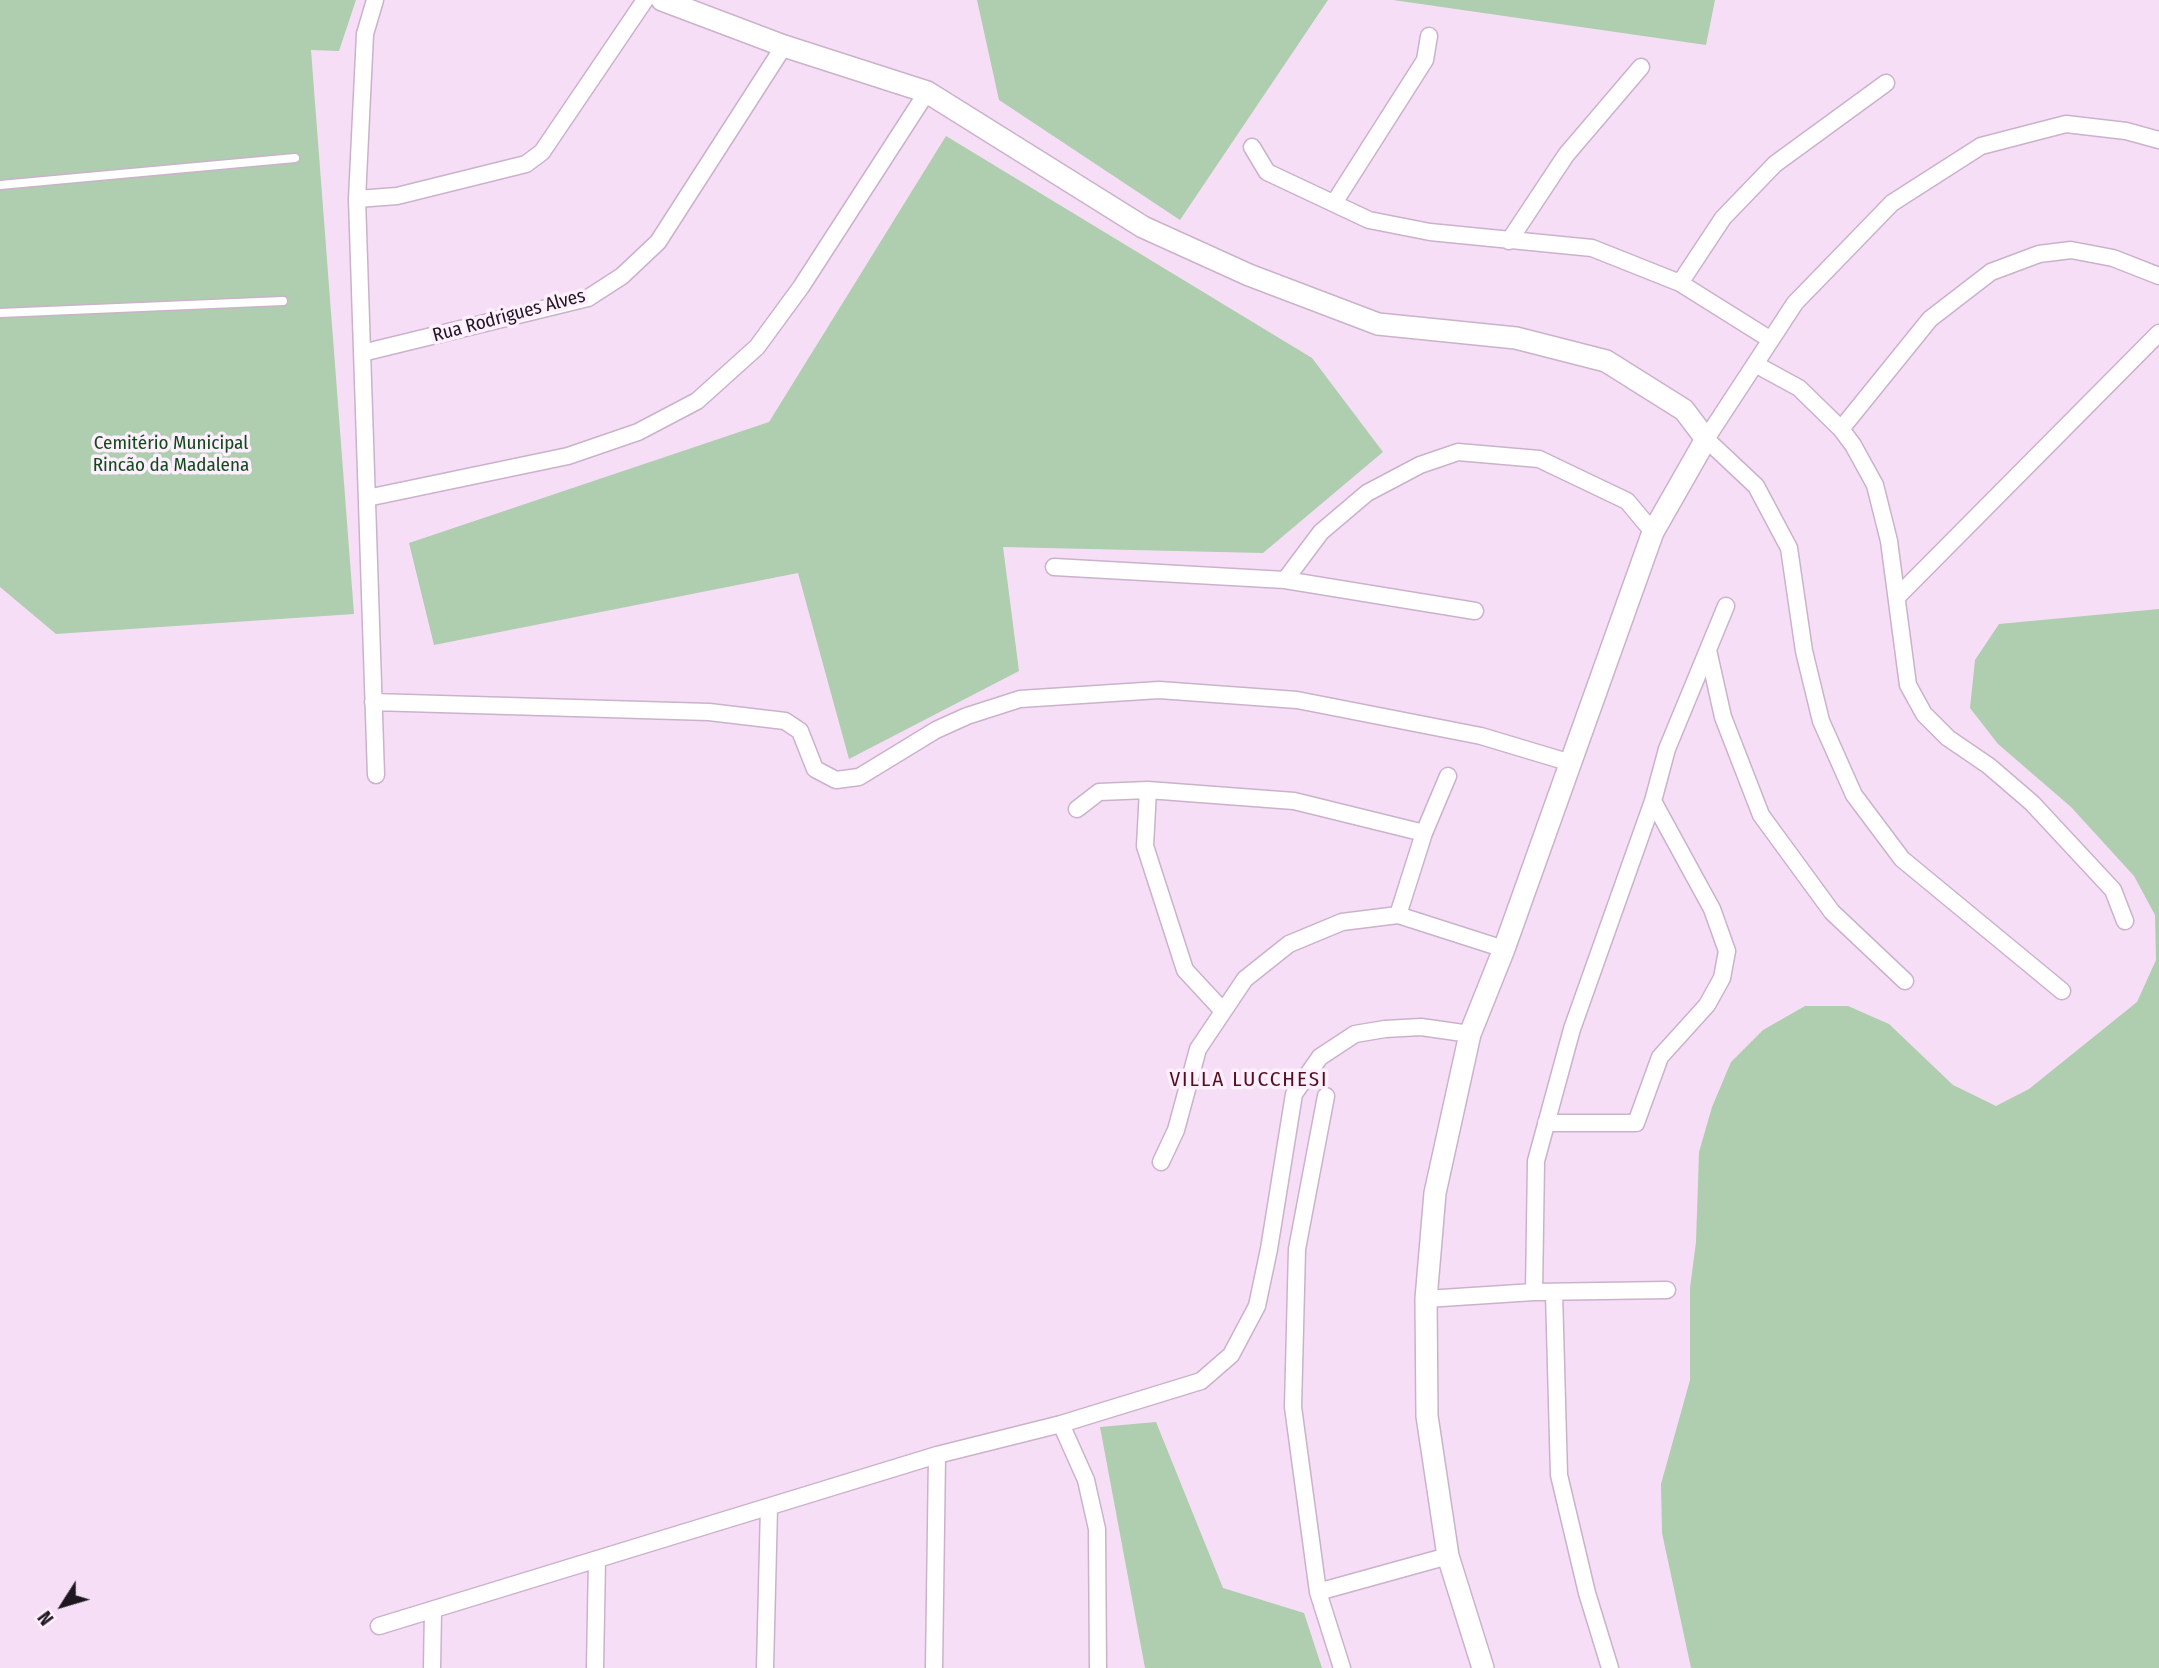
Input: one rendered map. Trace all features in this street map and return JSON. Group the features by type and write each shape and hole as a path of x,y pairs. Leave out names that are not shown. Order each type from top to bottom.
{"street":[{"path":"375,0 365,34 357,199 376,775"},
{"path":"357,199 397,196 526,164 542,152 645,0"},
{"path":"662,0 784,46 927,92 1143,228 1249,275 1378,324 1516,338 1606,361 1684,410 1706,439 1756,486 1789,548 1804,651 1821,720 1854,795 1902,859 2062,990"},
{"path":"1334,203 1425,60 1429,36"},
{"name":"Rua Rodrigues Alves","path":"362,353 588,298 622,276 658,242 784,46"},
{"path":"1509,241 1566,155 1641,67"},
{"path":"1680,283 1723,218 1775,164 1886,83"},
{"path":"367,498 568,456 638,432 697,401 765,337 801,287 927,92"},
{"path":"1483,1668 1448,1556 1427,1416 1426,1299 1435,1192 1470,1034 1504,949 1653,532 1706,439 1796,303 1892,203 1981,146 2066,124 2126,131 2159,140"},
{"path":"1252,147 1267,172 1369,220 1430,232 1592,248 1680,283 1771,340"},
{"path":"1841,429 1930,319 1991,272 2039,254 2071,250 2113,258 2159,276"},
{"path":"1897,597 2159,333"},
{"path":"1755,364 1799,388 1841,429 1875,485 1889,541 1908,685 1924,714 1948,738 1989,766 2032,803 2113,890 2124,921"},
{"path":"1285,580 1321,532 1367,493 1420,466 1458,452 1539,459 1627,501 1653,532"},
{"path":"1054,567 1285,580 1475,611"},
{"path":"1534,1292 1536,1161 1572,1029 1653,801 1667,749 1726,606"},
{"path":"1708,650 1723,717 1761,815 1832,912 1905,981"},
{"path":"373,702 709,712 785,721 800,731 815,769 836,780 859,776 936,730 967,716 1020,699 1159,690 1297,700 1481,736 1571,763"},
{"path":"1398,915 1424,833 1448,776"},
{"path":"1076,809 1099,792 1148,790 1294,802 1424,833"},
{"path":"1148,790 1145,846 1185,970 1223,1011"},
{"path":"1546,1123 1636,1122 1660,1057 1707,1005 1721,978 1727,951 1712,909 1653,801"},
{"path":"1161,1161 1176,1130 1198,1049 1245,979 1289,944 1342,922 1398,915 1504,949"},
{"path":"379,1626 937,1455 1061,1424 1201,1381 1231,1355 1257,1306 1294,1094 1320,1057 1355,1034 1385,1029 1421,1027 1470,1034"},
{"path":"1326,1096 1297,1249 1293,1407 1318,1592 1342,1668"},
{"path":"1426,1299 1534,1292 1667,1290"},
{"path":"1554,1293 1559,1475 1587,1593 1610,1668"},
{"path":"1061,1424 1086,1479 1097,1529 1098,1668"},
{"path":"934,1668 937,1455"},
{"path":"765,1668 769,1507"},
{"path":"1318,1592 1448,1556"},
{"path":"595,1668 597,1559"},
{"path":"432,1668 433,1609"}],"lane":[{"path":"0,185 295,158"},
{"path":"0,313 283,301"}],"green space":[{"name":"Cemitério Municipal Rincão da Madalena","path":"0,0 356,0 339,51 311,50 354,614 56,634 0,587"},
{"path":"977,0 1328,0 1180,220 999,100"},
{"path":"1393,0 1715,0 1706,45"},
{"path":"946,136 1312,358 1383,452 1263,553 1003,547 1019,671 849,759 798,573 434,645 409,543 769,422"},
{"path":"2159,609 2159,1668 1691,1668 1662,1533 1661,1484 1690,1380 1690,1288 1696,1242 1699,1152 1712,1107 1731,1062 1763,1030 1805,1006 1848,1006 1889,1024 1953,1085 1996,1106 2029,1089 2137,1002 2156,960 2155,915 2134,876 2071,807 1998,744 1970,708 1975,660 1999,624"},
{"path":"1156,1422 1223,1588 1304,1613 1322,1668 1145,1668 1100,1427"}],"district":[{"name":"VILLA LUCCHESI","path":"1249,1080"}]}
